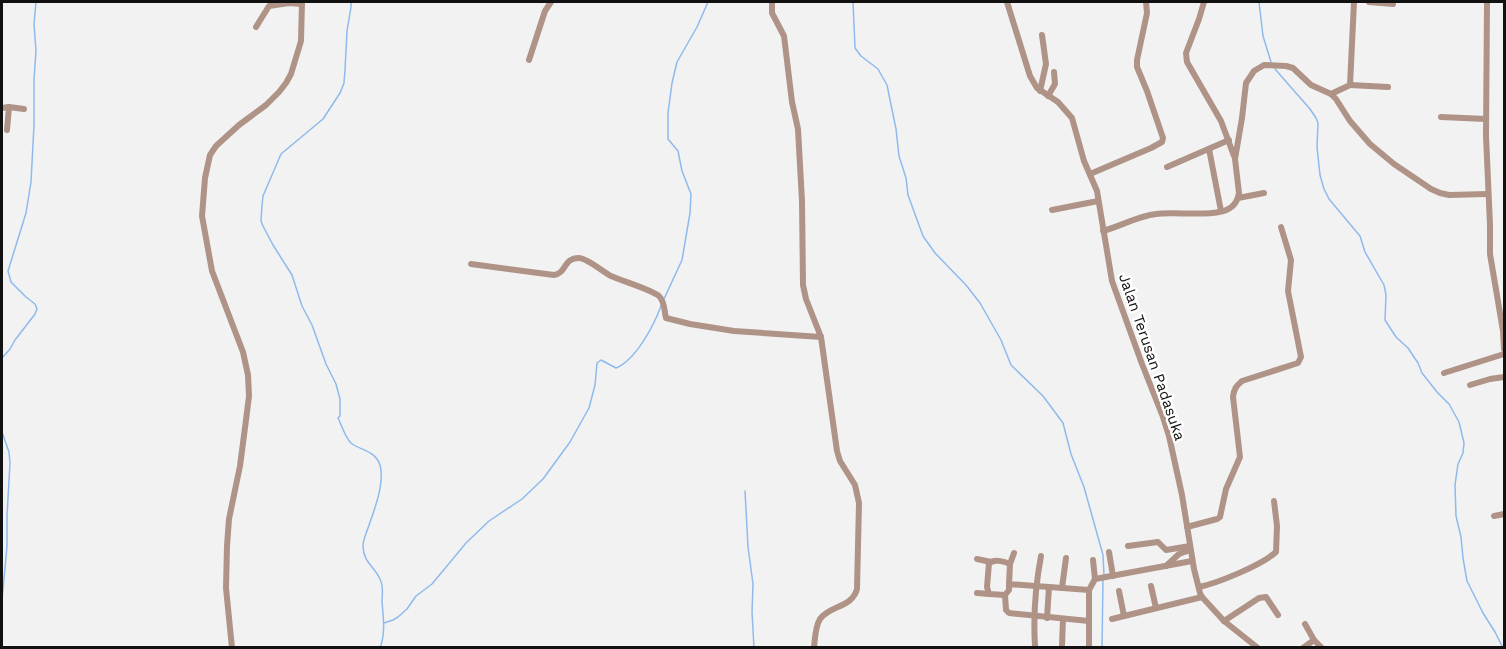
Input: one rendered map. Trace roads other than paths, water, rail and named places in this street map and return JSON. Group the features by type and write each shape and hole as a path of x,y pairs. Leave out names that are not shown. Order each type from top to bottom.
{"street":[{"path":"529,60 551,2"},
{"path":"772,2 772,13 784,36 792,102 798,129 803,285 821,337 837,451 840,461 855,485 860,510 856,595 821,618 816,628 814,648"},
{"path":"1007,2 1030,76 1040,91"},
{"path":"1090,174 1162,142 1163,138 1137,67 1147,13 1146,2"},
{"path":"1103,231 1158,213 1202,213 1226,210 1232,207 1238,198 1235,159 1229,140 1221,121 1187,62 1186,53 1203,2"},
{"path":"1350,85 1354,2"},
{"path":"1369,2 1393,4"},
{"path":"1487,2 1486,119 1490,254 1504,349"},
{"path":"232,648 226,588 227,546 229,519 240,466 246,420 249,375 243,352 212,271 202,216 205,178 210,155 216,146 266,105 279,92 291,74 301,41 302,3 269,6 256,27"},
{"path":"1040,91 1046,64 1042,35"},
{"path":"1235,159 1246,83 1259,67 1264,65 1286,66 1293,68 1311,85 1331,94 1370,144 1417,181 1449,195 1488,194"},
{"path":"1048,96 1054,84 1054,72"},
{"path":"1331,94 1350,85 1388,87"},
{"name":"Jalan Terusan Padasuka","path":"1040,91 1063,107 1072,118 1084,161 1097,191 1114,285 1169,436 1192,561 1202,597 1224,621 1257,648"},
{"path":"7,130 9,107"},
{"path":"2,108 24,109"},
{"path":"1441,117 1486,119"},
{"path":"1167,167 1229,140"},
{"path":"1209,149 1221,211"},
{"path":"1238,198 1264,193"},
{"path":"1052,210 1098,201"},
{"path":"1187,527 1220,517 1226,489 1240,457 1233,397 1237,385 1242,381 1298,363 1301,357 1288,291 1291,260 1281,227"},
{"path":"471,264 559,275 568,261 586,259 594,267 610,275 657,294 662,299 666,318 723,329 821,337"},
{"path":"1444,373 1504,354"},
{"path":"1470,385 1504,377"},
{"path":"1199,587 1215,583 1256,565 1269,559 1276,552 1277,526 1274,501"},
{"path":"1494,516 1504,514"},
{"path":"1128,546 1159,542 1166,550 1190,548"},
{"path":"1165,567 1179,554 1190,548"},
{"path":"1109,552 1113,576"},
{"path":"1014,553 1010,564 1009,590 1005,595 1007,612 1089,621"},
{"path":"1035,646 1033,615 1041,556"},
{"path":"1062,588 1066,558"},
{"path":"977,559 1010,564"},
{"path":"1089,648 1089,590 1095,579 1093,560"},
{"path":"1095,579 1192,561"},
{"path":"989,594 987,587 989,563 991,562"},
{"path":"1009,584 1089,590"},
{"path":"1151,586 1156,608"},
{"path":"1047,618 1049,587"},
{"path":"1119,591 1124,616"},
{"path":"977,593 1005,595"},
{"path":"1112,619 1202,597"},
{"path":"1224,621 1259,598 1266,597 1278,615"},
{"path":"1062,645 1063,619"},
{"path":"1305,624 1314,640 1322,648"},
{"path":"1303,648 1314,640"}],"waterway":[{"path":"2,358 37,309 35,304 11,282 8,271 26,213 31,182 36,2"},
{"path":"351,2 344,83 340,93 323,119 281,154 263,196 261,221 292,275 302,306 336,384 340,399 338,418 345,435 355,446 375,456 380,465 380,488 363,546 365,556 378,575 383,590 384,630 380,648"},
{"path":"664,299 682,260 691,194 682,171 678,151 668,139 668,113 672,83 677,62 708,2"},
{"path":"853,2 855,48 861,56 878,69 887,85 908,195 923,236 935,253 980,303 1001,340 1011,365 1043,396 1063,423 1103,555 1104,575"},
{"path":"1259,2 1263,36 1271,62"},
{"path":"1275,69 1316,118 1320,175 1324,189 1329,199 1360,236 1365,252 1384,285 1385,320 1396,337 1408,348 1422,373 1449,404 1459,422 1464,443 1455,485 1456,516 1467,581 1503,648"},
{"path":"384,623 398,617 407,609 416,596 432,584 466,543 489,521 522,499 543,479 570,442 589,408 595,385 597,363 601,360 616,368 630,358 649,332 661,306"},
{"path":"2,432 10,463 7,546 2,600"},
{"path":"745,491 748,547 753,584 754,648"},
{"path":"1102,648 1103,579"}]}
